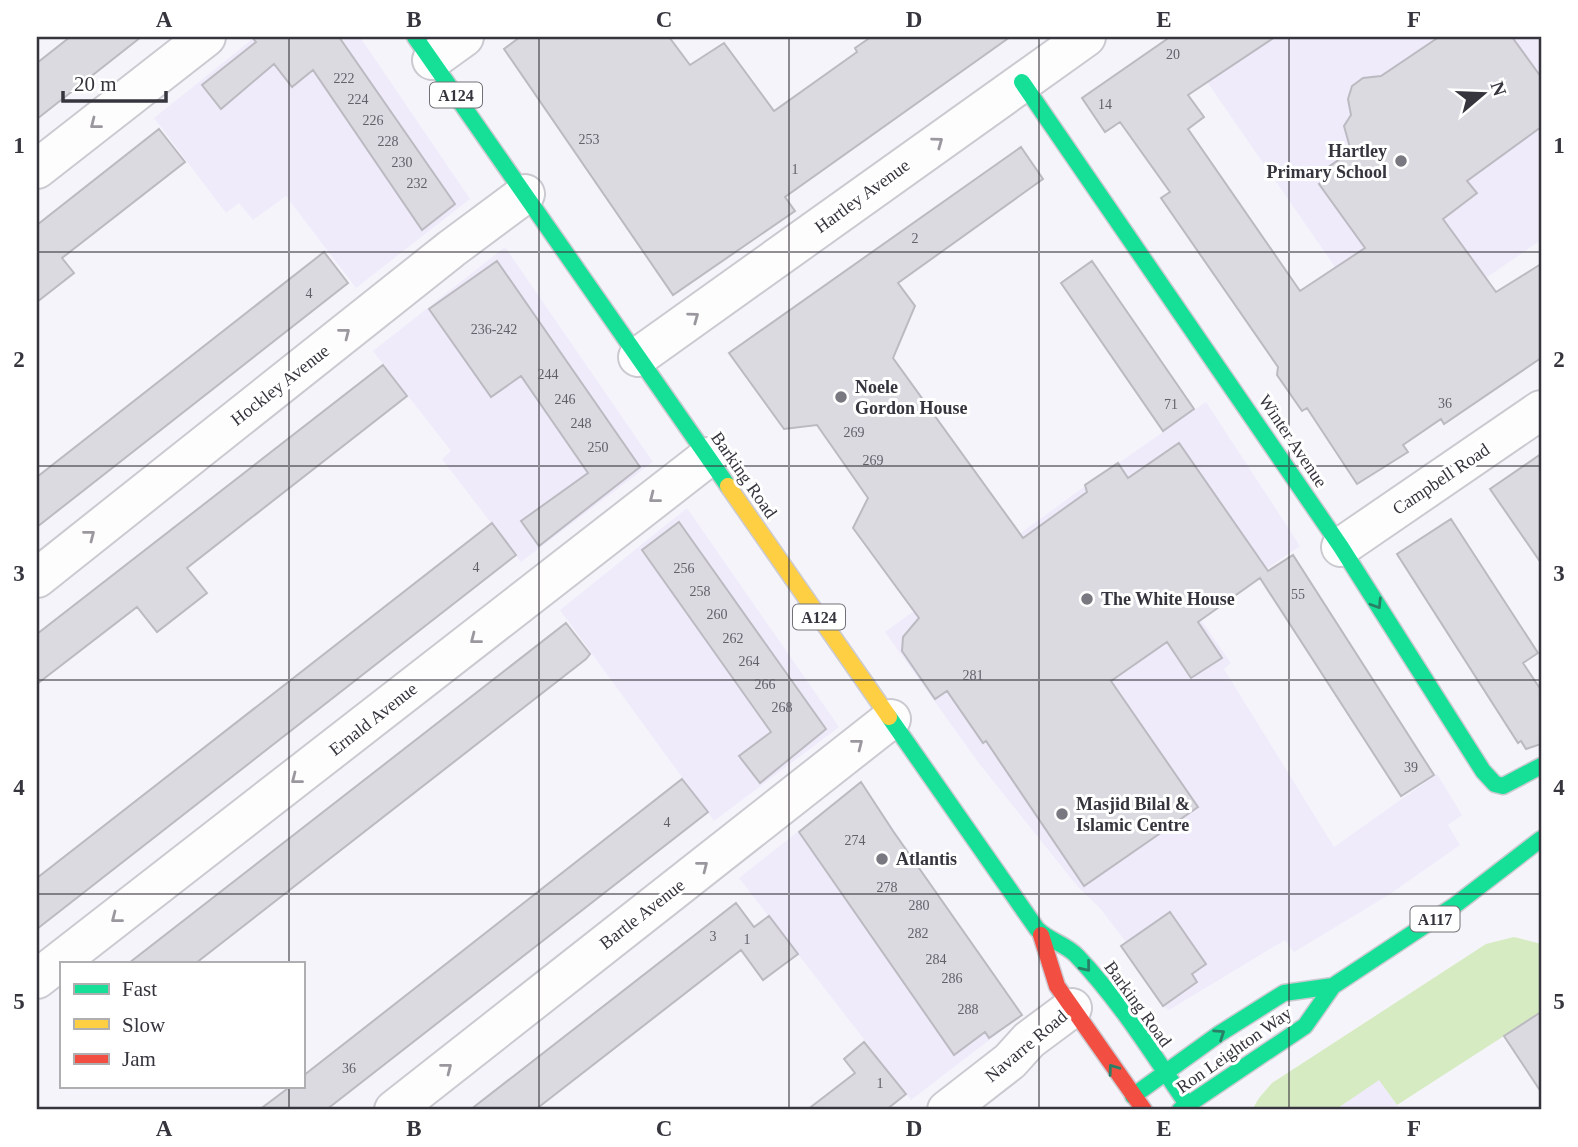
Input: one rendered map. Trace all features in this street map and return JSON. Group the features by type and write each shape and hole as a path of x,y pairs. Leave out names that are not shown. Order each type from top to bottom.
{"main road":[{"name":"Barking Road","path":"423,48 1041,934 1057,986 1144,1110"},
{"name":"Winter Avenue","path":"1022,82 1341,547 1483,771 1495,784 1509,784 1541,766"},
{"name":"Ron Leighton Way","path":"1186,1108 1241,1067 1305,1026 1333,986 1538,848"},
{"name":"Barking Road","path":"1041,934 1075,953 1114,1001 1186,1108"},
{"name":"Ron Leighton Way","path":"1133,1096 1219,1034 1284,993 1333,986"}],"street":[{"path":"37,169 206,37"},
{"path":"423,48 464,37"},
{"name":"Hartley Avenue","path":"638,357 1086,37"},
{"name":"Hockley Avenue","path":"37,578 451,249 525,194"},
{"name":"Campbell Road","path":"1341,547 1541,410"},
{"name":"Ernald Avenue","path":"37,979 708,457"},
{"name":"Bartle Avenue","path":"394,1110 891,719"},
{"name":"Navarre Road","path":"947,1110 1010,1061 1029,1040 1072,1008"}],"shaded area":[{"path":"255,37 360,37 470,199 356,288 286,196 253,220 239,203 226,213 154,118"},
{"name":"Hartley Primary School","path":"1176,37 1541,37 1541,240 1389,345"},
{"path":"505,247 653,462 521,562 442,459 451,451 373,351"},
{"path":"1206,402 1300,546 1198,616 1231,663 1224,669 1334,847 1437,774 1462,815 1448,825 1460,845 1387,896 1294,952 1285,940 1169,1010 1163,1006 1121,946 1126,942 1099,907 1078,887 978,762 885,632"},
{"path":"687,508 839,727 714,821 560,610"},
{"path":"861,782 1022,1015 911,1100 739,878"},
{"path":"1379,1079 1400,1110 1335,1110"}],"green space":[{"path":"1514,937 1541,944 1541,1012 1397,1105 1379,1080 1335,1110 1252,1110 1272,1083 1486,944"}],"building":[{"path":"70,37 141,37 37,119 37,63"},
{"path":"252,37 339,37 455,204 422,230 313,70 292,87 274,64 221,109 202,85 256,42"},
{"path":"520,37 669,37 690,65 724,43 774,111 857,52 855,48 871,37 1010,37 785,197 795,211 673,295 504,49"},
{"path":"1170,37 1275,37 1188,95 1204,117 1188,129 1300,291 1365,248 1319,184 1322,182 1317,175 1351,151 1344,126 1351,115 1348,99 1352,86 1363,78 1381,76 1439,37 1512,37 1541,77 1541,127 1467,181 1477,193 1443,219 1496,292 1541,264 1541,358 1444,424 1441,419 1403,445 1408,452 1357,484 1307,408 1302,411 1277,375 1278,367 1161,198 1170,192 1120,122 1105,132 1082,98"},
{"path":"159,129 185,162 62,258 74,273 37,302 37,225"},
{"path":"1021,147 1043,179 898,283 915,306 893,358 1023,538 1087,492 1085,485 1118,463 1128,478 1179,443 1268,571 1293,555 1434,775 1401,796 1260,578 1198,622 1222,658 1191,678 1167,642 1111,681 1198,807 1084,886 986,741 983,743 947,691 935,699 902,651 903,637 919,618 853,528 868,498 817,425 784,429 729,353"},
{"path":"324,252 348,283 37,527 37,477"},
{"path":"497,261 640,467 539,546 521,521 588,473 521,376 491,397 429,309"},
{"path":"1092,261 1194,409 1163,431 1061,283"},
{"path":"383,365 407,396 187,568 207,593 157,632 137,607 37,684 37,634"},
{"path":"1541,454 1541,563 1490,489"},
{"path":"1451,519 1538,653 1523,663 1541,690 1541,744 1526,749 1521,741 1518,743 1397,554"},
{"path":"679,522 826,729 760,783 739,756 771,732 642,550"},
{"path":"492,523 516,555 37,929 37,878"},
{"path":"566,623 590,654 197,962 130,962"},
{"path":"682,779 708,812 326,1110 259,1110 288,1088 304,1088 304,1075"},
{"path":"861,782 1022,1015 989,1038 985,1032 954,1055 799,832"},
{"path":"736,903 754,927 769,916 798,954 763,980 741,950 535,1110 470,1110"},
{"path":"1170,912 1206,964 1192,974 1197,982 1163,1006 1121,946"},
{"path":"1541,1012 1541,1092 1504,1036"},
{"path":"864,1042 906,1094 886,1110 807,1110 855,1073 844,1059"}],"traffic: fast":[{"path":"415,37 728,486"},
{"path":"1022,82 1341,547 1483,771 1495,784 1503,786 1541,766"},
{"path":"889,717 1037,929 1073,952 1093,974 1137,1031 1191,1110"},
{"path":"1180,1110 1305,1026 1333,986 1454,906 1541,839"},
{"path":"1133,1096 1219,1034 1284,993 1333,986"}],"traffic: slow":[{"path":"728,486 889,717"}],"traffic: jam":[{"path":"1041,935 1057,986 1144,1110"}],"place":[{"name":"Hartley Primary School","path":"1401,161"},
{"name":"Noele Gordon House","path":"841,397"},
{"name":"The White House","path":"1087,599"},
{"name":"Masjid Bilal & Islamic Centre","path":"1062,814"},
{"name":"Atlantis","path":"882,859"}]}
